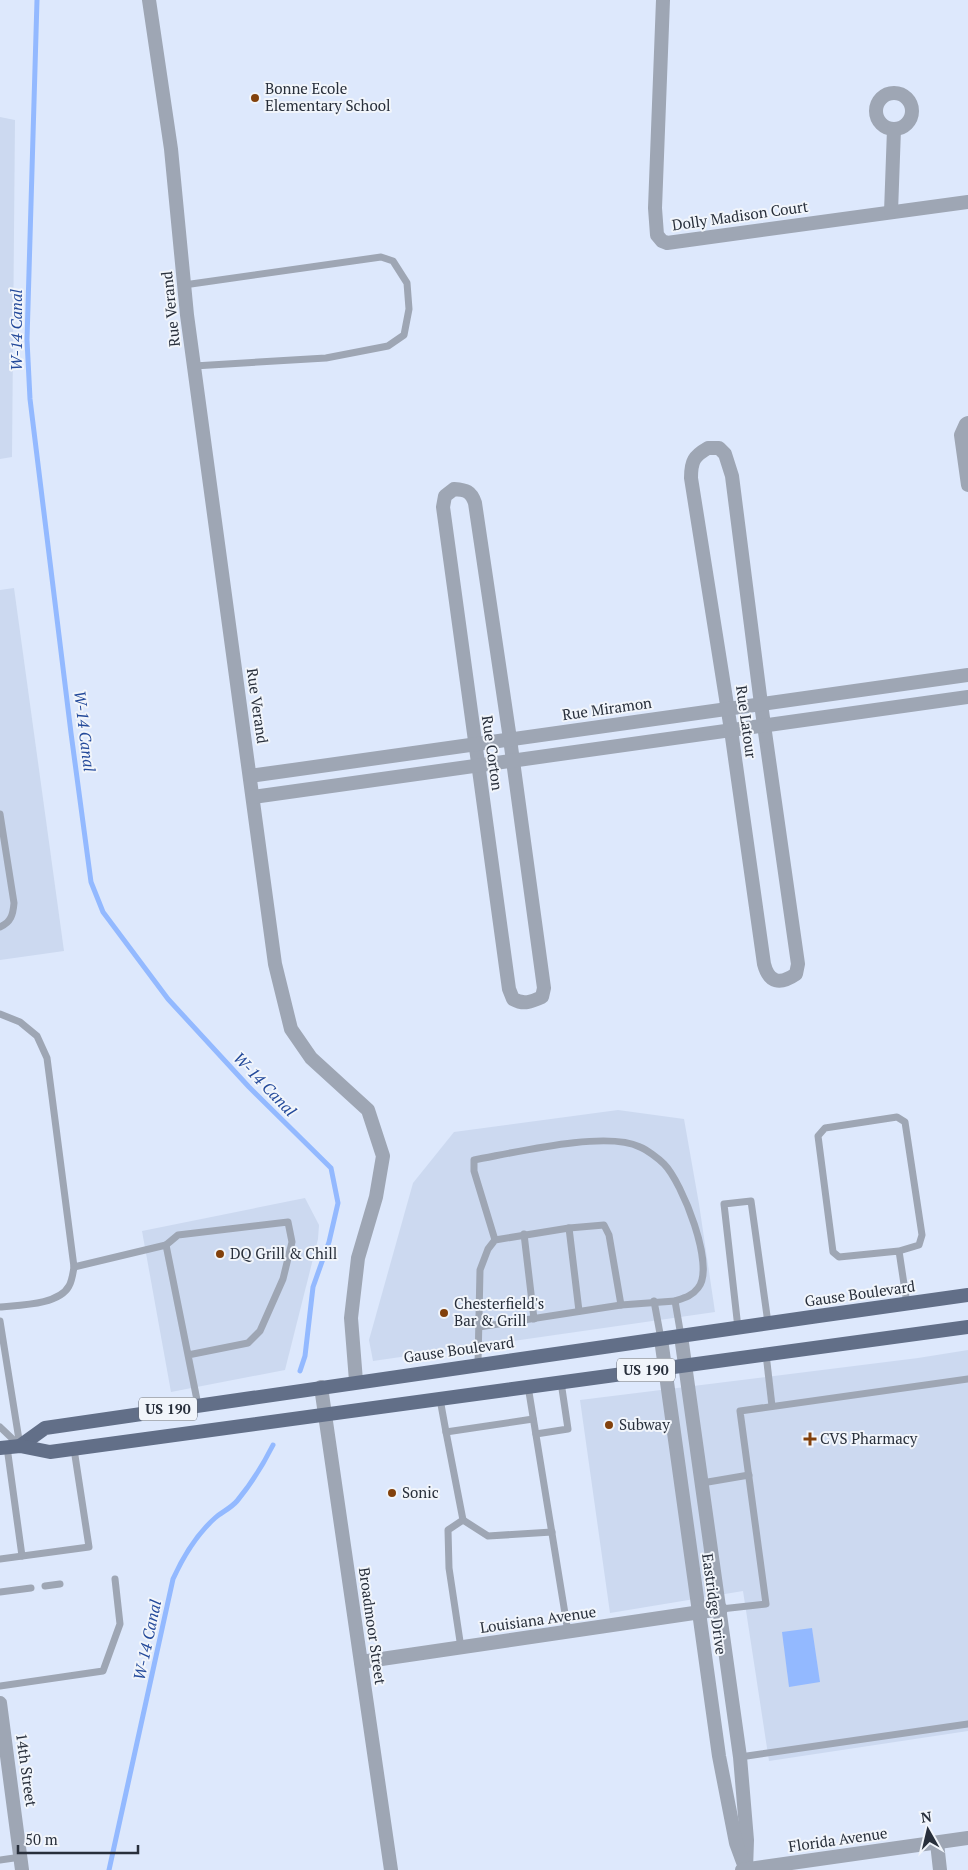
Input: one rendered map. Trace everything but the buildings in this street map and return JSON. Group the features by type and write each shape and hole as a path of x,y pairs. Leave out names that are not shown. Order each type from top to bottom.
{"main road":[{"name":"Gause Boulevard","path":"9,1447 45,1428 478,1363 660,1340 968,1295"},
{"name":"US 190","path":"9,1447 50,1452 74,1449 968,1327"}],"street":[{"name":"Rue Verand","path":"149,0 171,149 194,366 274,964 291,1029 311,1058 368,1110 383,1156 376,1196 358,1258 351,1318 356,1381"},
{"name":"Dolly Madison Court","path":"663,0 655,208 657,235 662,241 667,243 891,212"},
{"path":"894,129 891,212 968,202"},
{"path":"968,423 961,435 968,484"},
{"name":"Rue Latour","path":"708,448 719,448 725,454 732,476 761,704 798,964 796,974 786,981 774,980 766,974 764,964 731,730 692,478 692,466 697,454 708,448"},
{"name":"Rue Corton","path":"454,489 466,490 472,495 475,503 510,739 544,988 542,997 532,1002 521,1003 513,999 509,989 443,507 446,496 454,489"},
{"name":"Rue Miramon","path":"250,776 968,675"},
{"path":"252,797 968,697"},
{"name":"Eastridge Drive","path":"681,1336 740,1757 747,1840 746,1870"},
{"name":"Eastridge Drive","path":"660,1340 719,1756 736,1843 746,1870"},
{"name":"Broadmoor Street","path":"321,1387 391,1870"},
{"path":"682,1488 702,1483"},
{"name":"Louisiana Avenue","path":"361,1662 698,1614 720,1609"},
{"name":"14th Street","path":"0,1703 5,1773 22,1864"},
{"name":"Florida Avenue","path":"742,1870 968,1838"},
{"path":"937,1843 940,1870"}],"lane":[{"path":"184,285 381,257 393,261 407,282 408,309 404,335 388,346 326,358 194,366"},
{"path":"0,814 14,903 12,916 6,924 0,927"},
{"path":"0,1014 20,1022 38,1036 47,1058 74,1267 69,1287 57,1298 0,1307"},
{"path":"897,1117 905,1122 922,1235 918,1245 899,1251 839,1257 833,1252 818,1136 825,1128 897,1117"},
{"path":"479,1327 621,1305 675,1300 691,1295 700,1287 704,1272 698,1235 681,1189 665,1164 639,1146 607,1140 569,1144 474,1160 474,1171 495,1240"},
{"path":"738,1328 724,1204 751,1201 768,1324"},
{"path":"74,1267 166,1244 178,1235 288,1222 292,1242 283,1279 260,1331 248,1343 188,1355"},
{"path":"478,1363 480,1270 488,1249 495,1240 569,1228 604,1226 609,1235 621,1305"},
{"path":"569,1228 579,1311"},
{"path":"524,1234 534,1319"},
{"path":"166,1244 198,1405"},
{"path":"899,1251 907,1304"},
{"path":"675,1300 681,1336"},
{"path":"654,1301 660,1340"},
{"path":"0,1321 9,1447 22,1556"},
{"path":"766,1354 772,1406"},
{"path":"720,1609 766,1604 740,1411 968,1379"},
{"path":"536,1434 568,1429 561,1382"},
{"path":"528,1386 568,1632"},
{"path":"440,1398 463,1520 488,1536 552,1532"},
{"path":"446,1432 533,1419"},
{"path":"0,1426 9,1447"},
{"path":"0,1559 89,1547 74,1449"},
{"path":"702,1483 749,1475"},
{"path":"461,1648 449,1568 448,1530 463,1520"},
{"path":"0,1686 103,1670 120,1624 115,1579"},
{"path":"45,1586 60,1584"},
{"path":"0,1592 31,1588"},
{"path":"740,1757 968,1724"},
{"path":"0,1860 22,1864"}],"shaded area":[{"path":"0,117 15,120 12,457 0,459"},
{"path":"14,588 64,951 0,960 0,590"},
{"path":"618,1110 684,1119 715,1312 373,1361 369,1340 413,1183 454,1132"},
{"path":"305,1198 319,1225 318,1239 285,1370 171,1392 142,1231"},
{"path":"968,1350 968,1731 769,1761 743,1591 610,1613 580,1400 918,1358"}],"water":[{"path":"812,1628 820,1682 789,1687 782,1632"}],"waterway":[{"name":"W-14 Canal","path":"37,0 27,340 30,399 91,882 103,912 168,999 249,1087 331,1168 338,1203 329,1242 313,1287 305,1356 300,1371"},
{"name":"W-14 Canal","path":"109,1870 173,1579 196,1539 208,1524 237,1501 257,1474 273,1445"}],"place":[{"name":"Bonne Ecole Elementary School","path":"255,98"},
{"name":"DQ Grill & Chill","path":"220,1254"},
{"name":"Chesterfield's Bar & Grill","path":"444,1313"},
{"name":"Subway","path":"609,1425"},
{"name":"CVS Pharmacy","path":"810,1439"},
{"name":"Sonic","path":"392,1493"}]}
